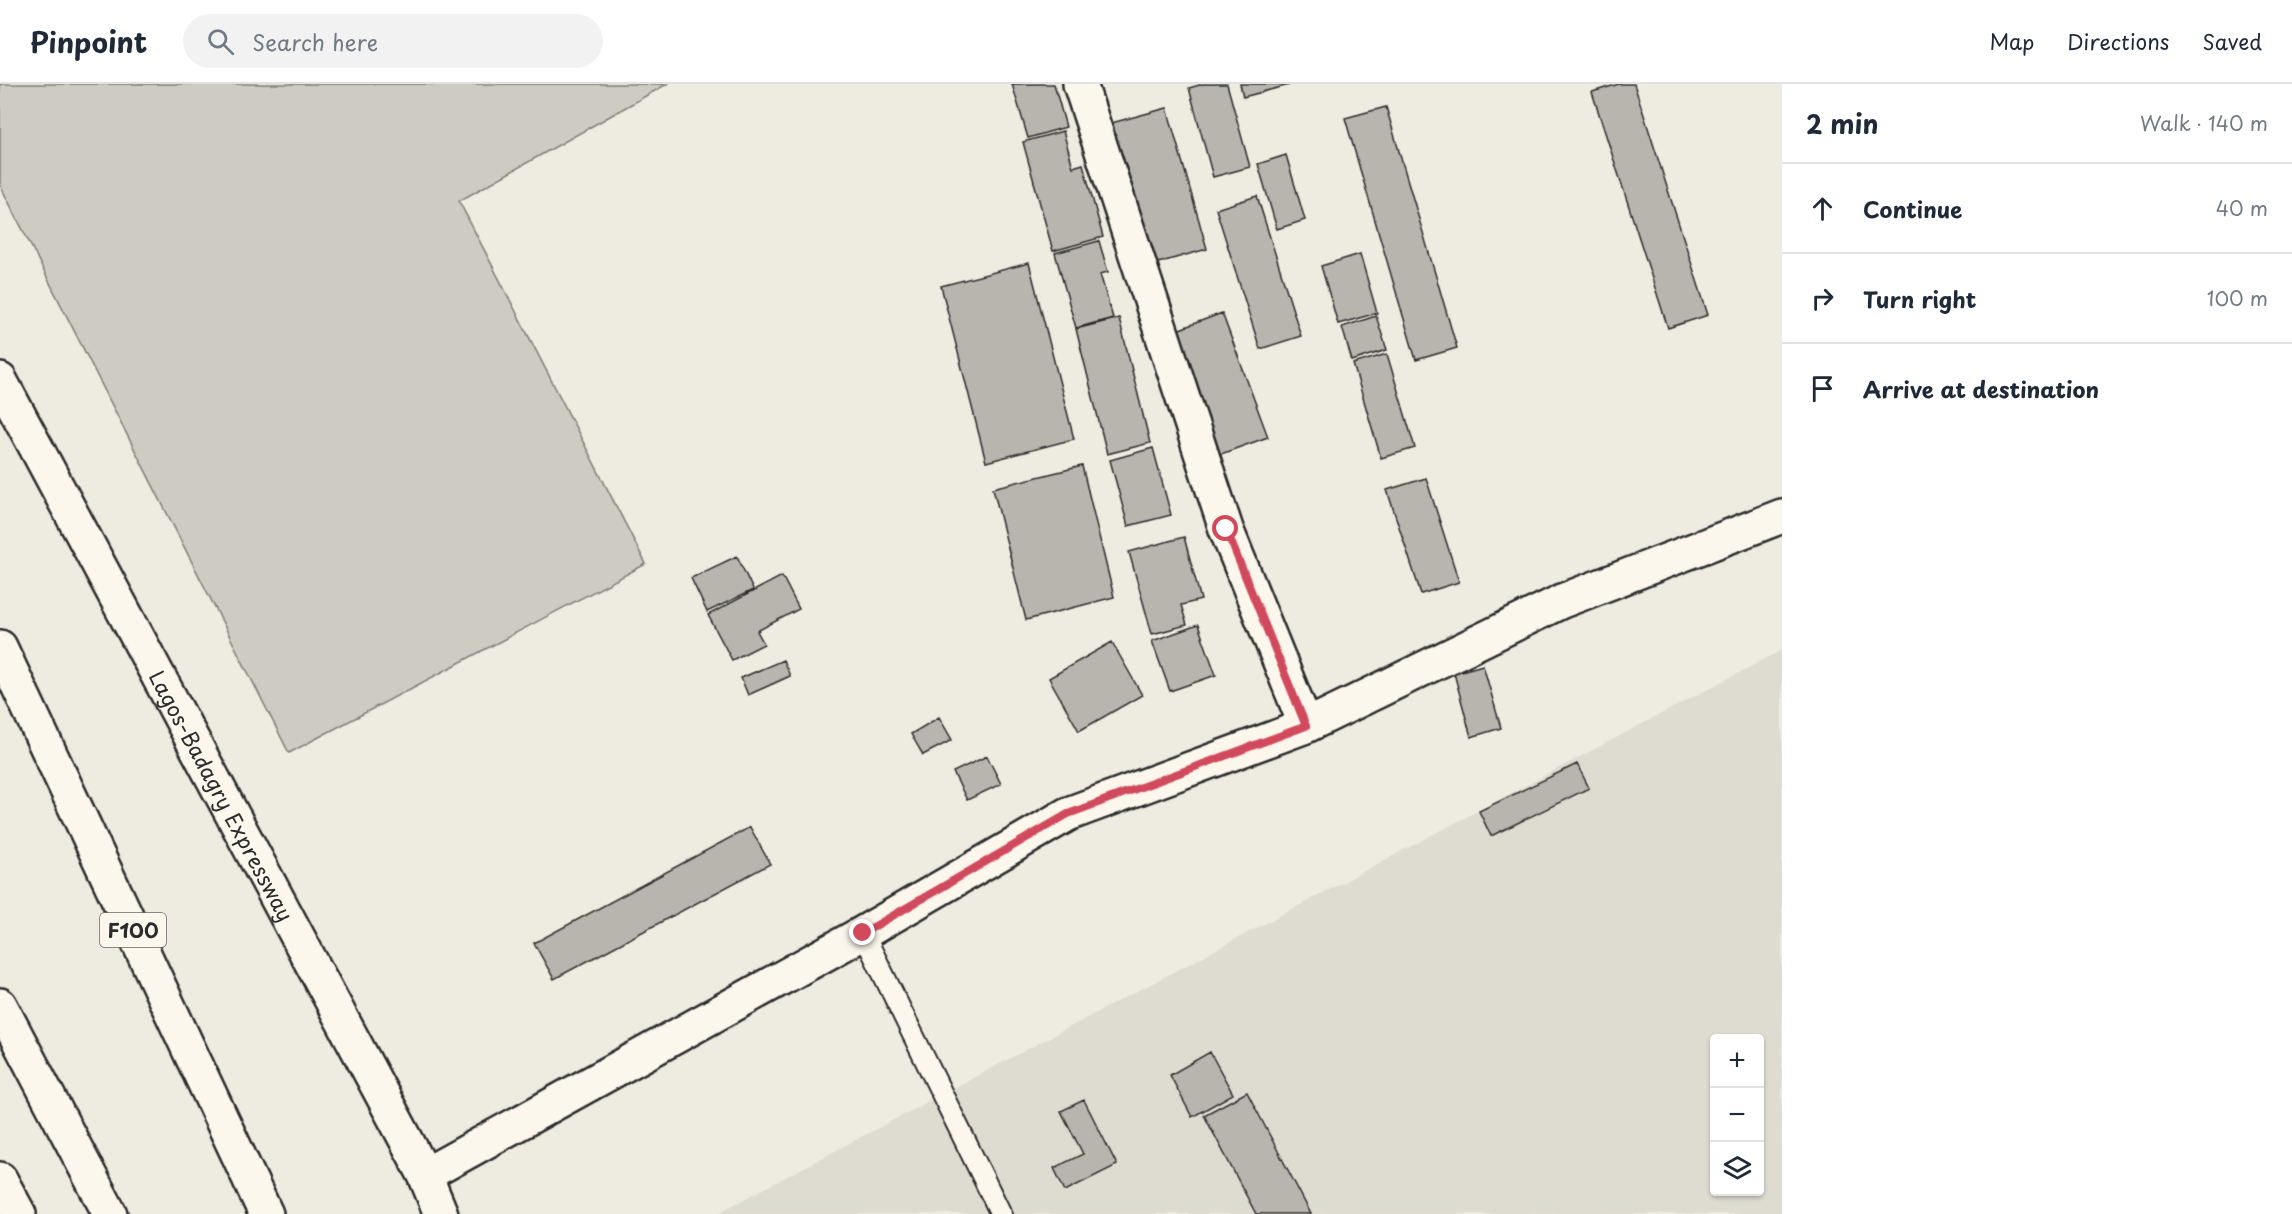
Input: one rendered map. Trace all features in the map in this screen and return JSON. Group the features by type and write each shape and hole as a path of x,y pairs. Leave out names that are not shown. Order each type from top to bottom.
{"main road":[{"path":"1080,84 1226,529 1306,726"},
{"name":"Lagos-Badagry Expressway","path":"0,380 425,1175 441,1214"},
{"path":"425,1175 863,933 1068,814 1306,726 1562,600 1782,516"},
{"name":"F100","path":"0,647 266,1214"},
{"path":"0,1005 110,1214"},
{"path":"0,1179 19,1214"}],"lane":[{"path":"863,933 1001,1214"}],"shaded area":[{"path":"0,84 667,84 459,201 646,564 289,753 0,185"},
{"path":"1782,650 1782,1214 716,1214"}],"building":[{"path":"1012,84 1054,84 1066,127 1028,138"},
{"path":"1203,84 1227,84 1250,167 1213,177 1189,88"},
{"path":"1240,84 1288,84 1289,85 1243,97"},
{"path":"1619,84 1634,84 1708,315 1668,328 1592,92"},
{"path":"1386,107 1457,348 1416,360 1345,118"},
{"path":"1167,108 1207,249 1144,267 1104,125"},
{"path":"1063,131 1073,167 1083,164 1103,237 1053,251 1023,142"},
{"path":"1286,155 1305,220 1277,229 1258,164"},
{"path":"1257,196 1301,336 1260,349 1216,209"},
{"path":"1099,241 1108,272 1100,274 1113,318 1076,328 1055,253"},
{"path":"1360,254 1377,313 1338,324 1321,266"},
{"path":"1029,263 1074,439 986,462 941,286"},
{"path":"1222,313 1268,437 1218,455 1172,332"},
{"path":"1376,316 1387,350 1352,361 1342,327"},
{"path":"1119,318 1150,443 1107,454 1076,329"},
{"path":"1387,354 1415,448 1381,458 1353,364"},
{"path":"1153,448 1171,515 1128,526 1110,460"},
{"path":"1082,466 1114,597 1026,620 993,488"},
{"path":"1426,478 1459,582 1421,594 1387,490"},
{"path":"1184,537 1201,600 1181,605 1187,625 1152,634 1129,552"},
{"path":"737,556 753,590 707,612 691,578"},
{"path":"782,576 799,609 757,631 764,644 732,660 708,615"},
{"path":"1198,625 1216,675 1170,691 1152,641"},
{"path":"1112,642 1142,695 1079,731 1049,678"},
{"path":"783,660 790,676 748,695 741,678"},
{"path":"1483,665 1501,728 1471,737 1454,673"},
{"path":"939,717 952,740 923,755 911,734"},
{"path":"987,756 1001,784 967,800 953,772"},
{"path":"1577,764 1589,788 1491,836 1479,811"},
{"path":"750,827 770,864 554,979 534,943"},
{"path":"1210,1052 1233,1094 1192,1117 1170,1075"},
{"path":"1247,1092 1311,1214 1256,1214 1204,1115"},
{"path":"1084,1100 1117,1165 1065,1191 1054,1168 1083,1154 1061,1111"}],"route":[{"path":"863,933 1068,814 1306,726 1226,529"}]}
